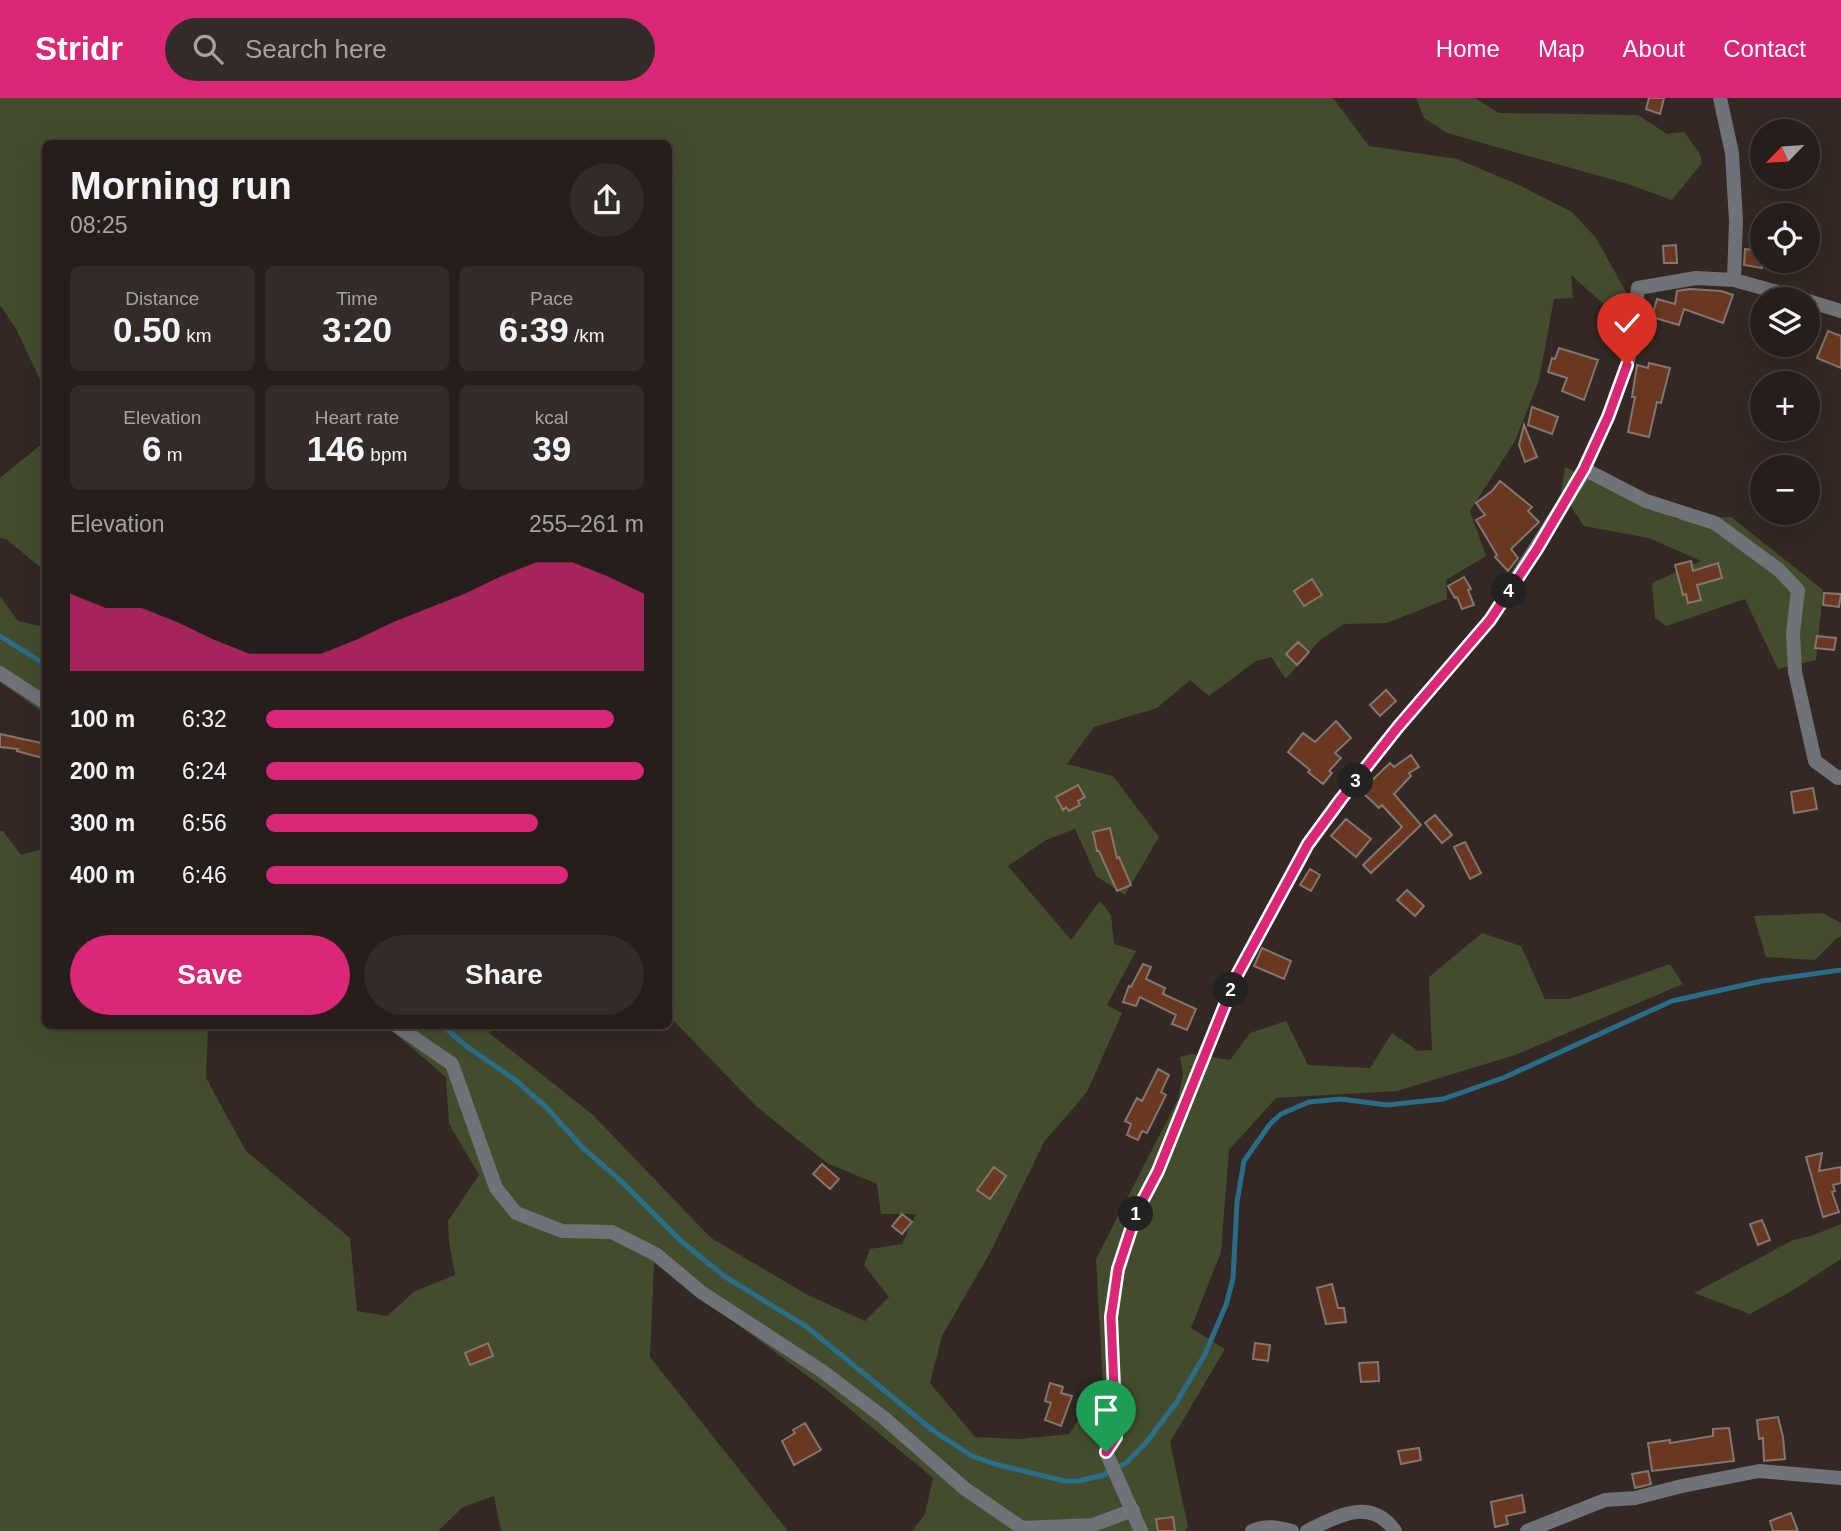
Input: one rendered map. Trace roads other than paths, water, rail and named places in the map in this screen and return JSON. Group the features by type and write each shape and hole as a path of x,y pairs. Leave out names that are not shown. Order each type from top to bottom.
{"street":[{"path":"1720,98 1732,153 1736,221 1734,280"},
{"path":"1141,1531 1106,1452 1116,1437 1111,1317 1118,1269 1137,1211 1158,1171 1237,975 1308,844 1390,738 1490,620 1537,549 1584,469 1608,417 1627,365 1635,324 1638,288 1696,278 1734,280 1759,287"},
{"path":"1820,304 1841,310"},
{"path":"1584,469 1646,501 1715,523 1779,570 1798,590 1793,633 1795,672 1812,749 1815,761 1838,778 1841,777"},
{"path":"0,673 42,700"},
{"path":"401,1029 452,1064 496,1188 516,1213 562,1231 612,1232 657,1255 701,1292 822,1371 883,1417 964,1489 1022,1528 1093,1525 1133,1510"},
{"path":"1527,1531 1605,1500 1635,1498 1759,1471 1841,1478"},
{"path":"1307,1531 1342,1515 1359,1511 1388,1521 1395,1531"},
{"path":"1252,1531 1277,1527 1292,1531"}],"waterway":[{"path":"0,636 42,662"},
{"path":"446,1029 514,1079 545,1106 582,1147 623,1183 681,1241 724,1276 807,1327 935,1432 972,1456 998,1465 1065,1481 1078,1481 1104,1475 1125,1464 1145,1444 1176,1403 1204,1356 1226,1305 1233,1279 1237,1202 1244,1161 1270,1124 1281,1114 1309,1102 1341,1099 1387,1105 1443,1099 1503,1078 1672,1001 1762,981 1841,970"}]}
